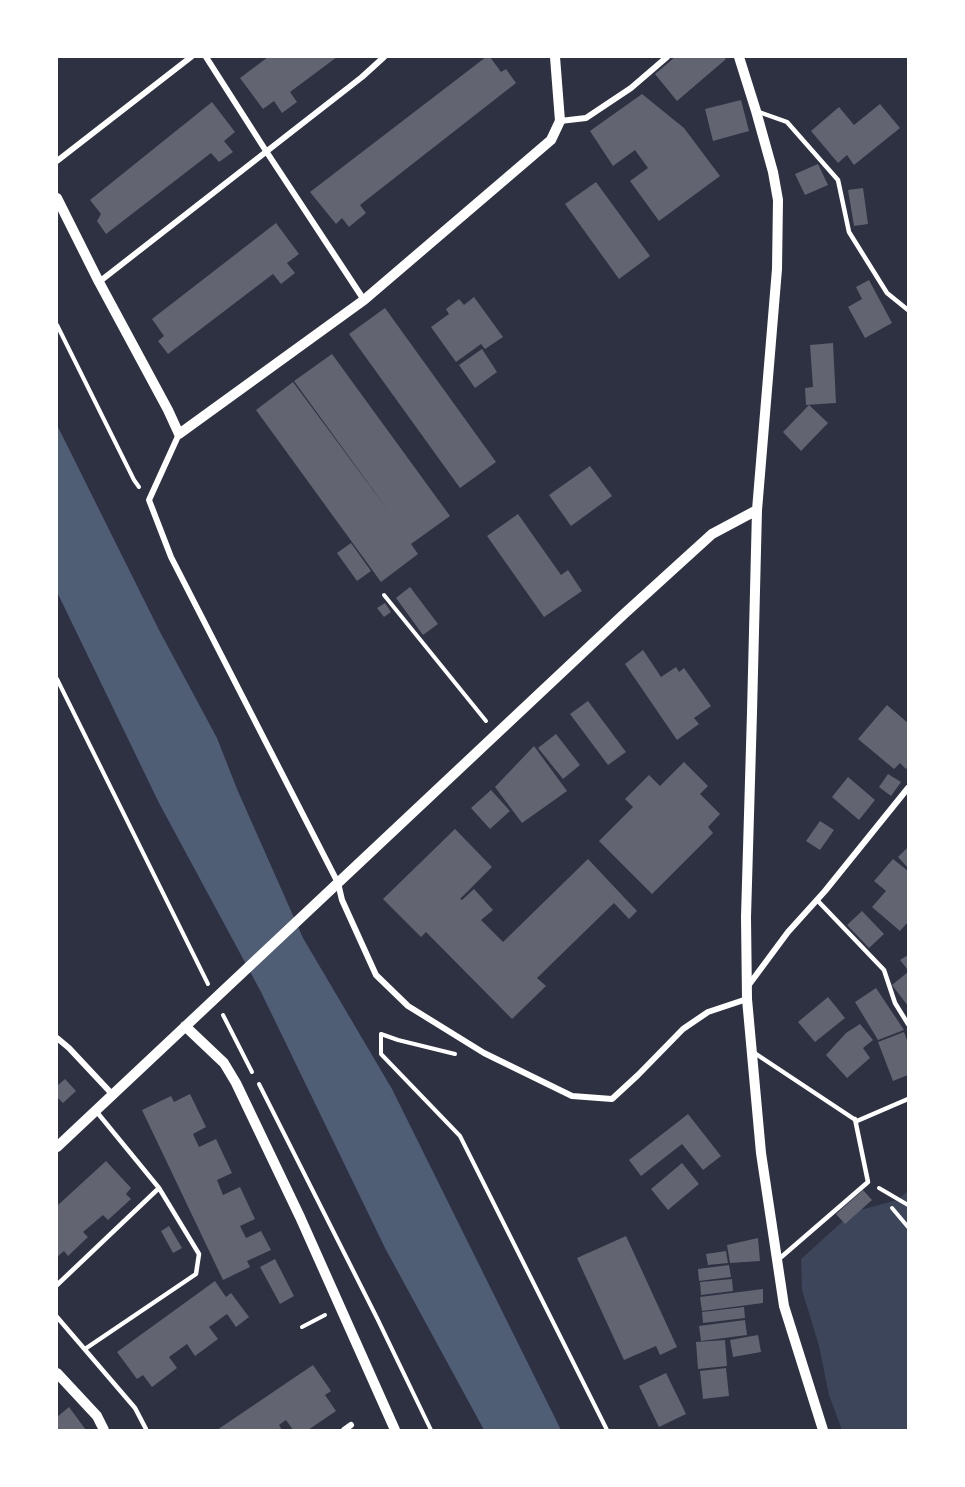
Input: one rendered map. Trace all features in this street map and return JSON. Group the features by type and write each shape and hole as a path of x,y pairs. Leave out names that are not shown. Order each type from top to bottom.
{"street":[{"path":"57,161 191,57"},
{"path":"206,57 364,300"},
{"path":"99,282 381,62 384,57"},
{"path":"555,57 560,121 551,140 364,300 179,434 149,500 171,557 338,883 342,900 376,975 408,1006 479,1050 572,1096 612,1099 638,1076 683,1029 708,1012 747,994 788,932 908,788"},
{"path":"560,121 586,118 631,88 667,57"},
{"path":"739,57 773,172 778,200 777,269 757,510 746,917 747,994 761,1153 784,1305 823,1430"},
{"path":"57,198 179,434"},
{"path":"57,1147 624,614 712,534 757,510"},
{"path":"186,1026 224,1064 236,1083 300,1217 395,1430"},
{"path":"57,1038 113,1095"},
{"path":"57,1373 97,1416 104,1430"},
{"path":"344,1430 351,1425"}],"lane":[{"path":"756,111 787,123 838,180 849,232 887,293 908,310"},
{"path":"817,900 884,970 895,1004 908,1024"},
{"path":"752,1052 857,1121 908,1099"},
{"path":"85,1349 196,1274 200,1254 159,1188 96,1110"},
{"path":"777,1261 868,1182 855,1119"},
{"path":"57,1285 159,1188"},
{"path":"57,1317 135,1408 146,1429"}],"path":[{"path":"57,325 134,480 149,500"},
{"path":"384,595 497,733"},
{"path":"57,679 219,996 431,1430"},
{"path":"479,1050 456,1054 381,1034 381,1054 460,1137 607,1430"},
{"path":"868,1182 908,1205"},
{"path":"892,1208 908,1227"},
{"path":"302,1327 340,1308"}],"shaded area":[{"path":"57,425 159,630 217,738 303,938 392,1089 561,1430 484,1430 385,1248 261,992 159,803 57,592"},
{"path":"908,1191 908,1430 842,1430 829,1395 819,1346 802,1290 801,1259 853,1212 897,1200"}],"building":[{"path":"268,57 337,57 290,92 297,102 282,113 274,101 263,109 240,78"},
{"path":"486,57 490,57 501,72 506,69 516,83 360,205 366,213 349,227 342,218 336,224 310,192"},
{"path":"675,57 724,57 726,59 677,101 655,74"},
{"path":"642,94 684,128 720,176 659,221 630,181 648,168 635,150 613,166 590,131"},
{"path":"741,100 749,131 713,141 705,109"},
{"path":"212,102 235,132 224,141 233,152 219,162 211,153 106,234 97,221 101,214 90,200"},
{"path":"880,104 900,128 854,165 847,155 838,163 811,131 839,107 854,125"},
{"path":"818,164 828,185 805,195 795,174"},
{"path":"596,182 650,256 619,279 565,204"},
{"path":"863,188 868,224 854,226 848,190"},
{"path":"276,223 299,254 287,263 295,273 281,284 273,274 168,354 158,341 164,336 152,319"},
{"path":"869,280 892,323 865,338 848,307 862,299 856,287"},
{"path":"474,297 503,337 485,349 481,344 456,362 431,327 449,314 446,309 459,299 464,305"},
{"path":"385,308 496,462 460,488 349,334"},
{"path":"833,343 836,403 806,405 805,388 813,387 810,345"},
{"path":"482,349 497,372 475,388 459,365"},
{"path":"332,354 450,516 411,544 418,554 381,582 256,410 293,382 390,513 294,381"},
{"path":"809,405 828,423 801,451 783,432"},
{"path":"590,466 612,496 571,526 549,495"},
{"path":"518,514 561,575 568,570 582,591 544,617 487,536"},
{"path":"351,543 371,571 357,581 337,553"},
{"path":"410,587 438,624 423,635 396,598"},
{"path":"385,603 391,612 384,617 377,608"},
{"path":"643,650 661,677 676,667 679,672 684,668 711,706 694,718 699,724 677,740 625,664"},
{"path":"588,701 626,752 608,765 570,714"},
{"path":"887,705 908,723 908,767 906,769 900,763 894,769 858,739"},
{"path":"556,734 580,765 563,779 538,748"},
{"path":"534,746 567,791 522,823 495,787"},
{"path":"684,762 708,786 700,794 720,814 708,827 713,833 652,894 599,841 633,807 625,799 649,775 660,786"},
{"path":"888,774 901,782 891,796 879,787"},
{"path":"848,777 875,800 859,820 832,797"},
{"path":"491,790 510,811 490,829 471,808"},
{"path":"820,821 834,830 820,850 806,841"},
{"path":"455,829 492,867 460,899 462,900 474,889 493,910 481,920 503,942 588,859 637,911 629,919 614,903 537,978 546,986 512,1019 426,932 421,937 383,899"},
{"path":"908,847 908,868 898,857"},
{"path":"893,859 908,871 908,922 900,931 872,907 886,891 874,881"},
{"path":"862,911 884,934 869,948 847,925"},
{"path":"908,955 908,970 900,960"},
{"path":"908,972 908,1006 892,985"},
{"path":"876,988 904,1030 878,1040 855,1002"},
{"path":"828,997 845,1018 815,1042 798,1022"},
{"path":"860,1024 873,1040 863,1048 870,1058 847,1078 826,1055 846,1033"},
{"path":"904,1032 908,1043 908,1075 893,1081 878,1042"},
{"path":"65,1079 76,1091 63,1103 57,1097 57,1086"},
{"path":"190,1094 206,1127 193,1134 199,1147 216,1139 232,1173 217,1180 223,1195 240,1187 255,1219 240,1226 246,1238 261,1231 271,1250 247,1261 250,1267 223,1280 142,1110 171,1096 174,1102"},
{"path":"688,1114 721,1156 703,1170 682,1144 641,1176 629,1160"},
{"path":"106,1161 131,1188 126,1194 131,1199 108,1220 103,1215 83,1232 88,1237 68,1256 64,1251 57,1257 57,1206"},
{"path":"682,1163 699,1184 668,1210 651,1189"},
{"path":"863,1190 872,1200 845,1224 836,1214"},
{"path":"169,1226 182,1248 173,1253 161,1231"},
{"path":"626,1236 677,1347 660,1355 656,1346 624,1360 577,1258"},
{"path":"758,1238 760,1261 730,1263 727,1245"},
{"path":"726,1251 728,1263 708,1265 706,1254"},
{"path":"275,1259 294,1296 280,1304 260,1267"},
{"path":"729,1265 731,1277 699,1281 698,1269"},
{"path":"732,1279 733,1291 701,1295 700,1282"},
{"path":"215,1281 226,1297 231,1293 249,1317 236,1327 227,1314 209,1327 218,1339 195,1356 187,1344 169,1357 177,1368 152,1387 143,1375 137,1379 117,1352"},
{"path":"763,1289 763,1303 702,1311 700,1297"},
{"path":"744,1307 745,1318 703,1323 702,1312"},
{"path":"745,1320 747,1335 701,1341 699,1326"},
{"path":"758,1335 761,1352 733,1357 730,1340"},
{"path":"725,1340 727,1366 698,1369 696,1342"},
{"path":"313,1365 331,1391 325,1395 336,1411 308,1430 293,1430 286,1420 279,1425 282,1430 217,1430"},
{"path":"726,1368 729,1396 703,1399 700,1371"},
{"path":"666,1373 686,1414 659,1427 639,1386"},
{"path":"69,1407 86,1430 57,1430 57,1417"}]}
